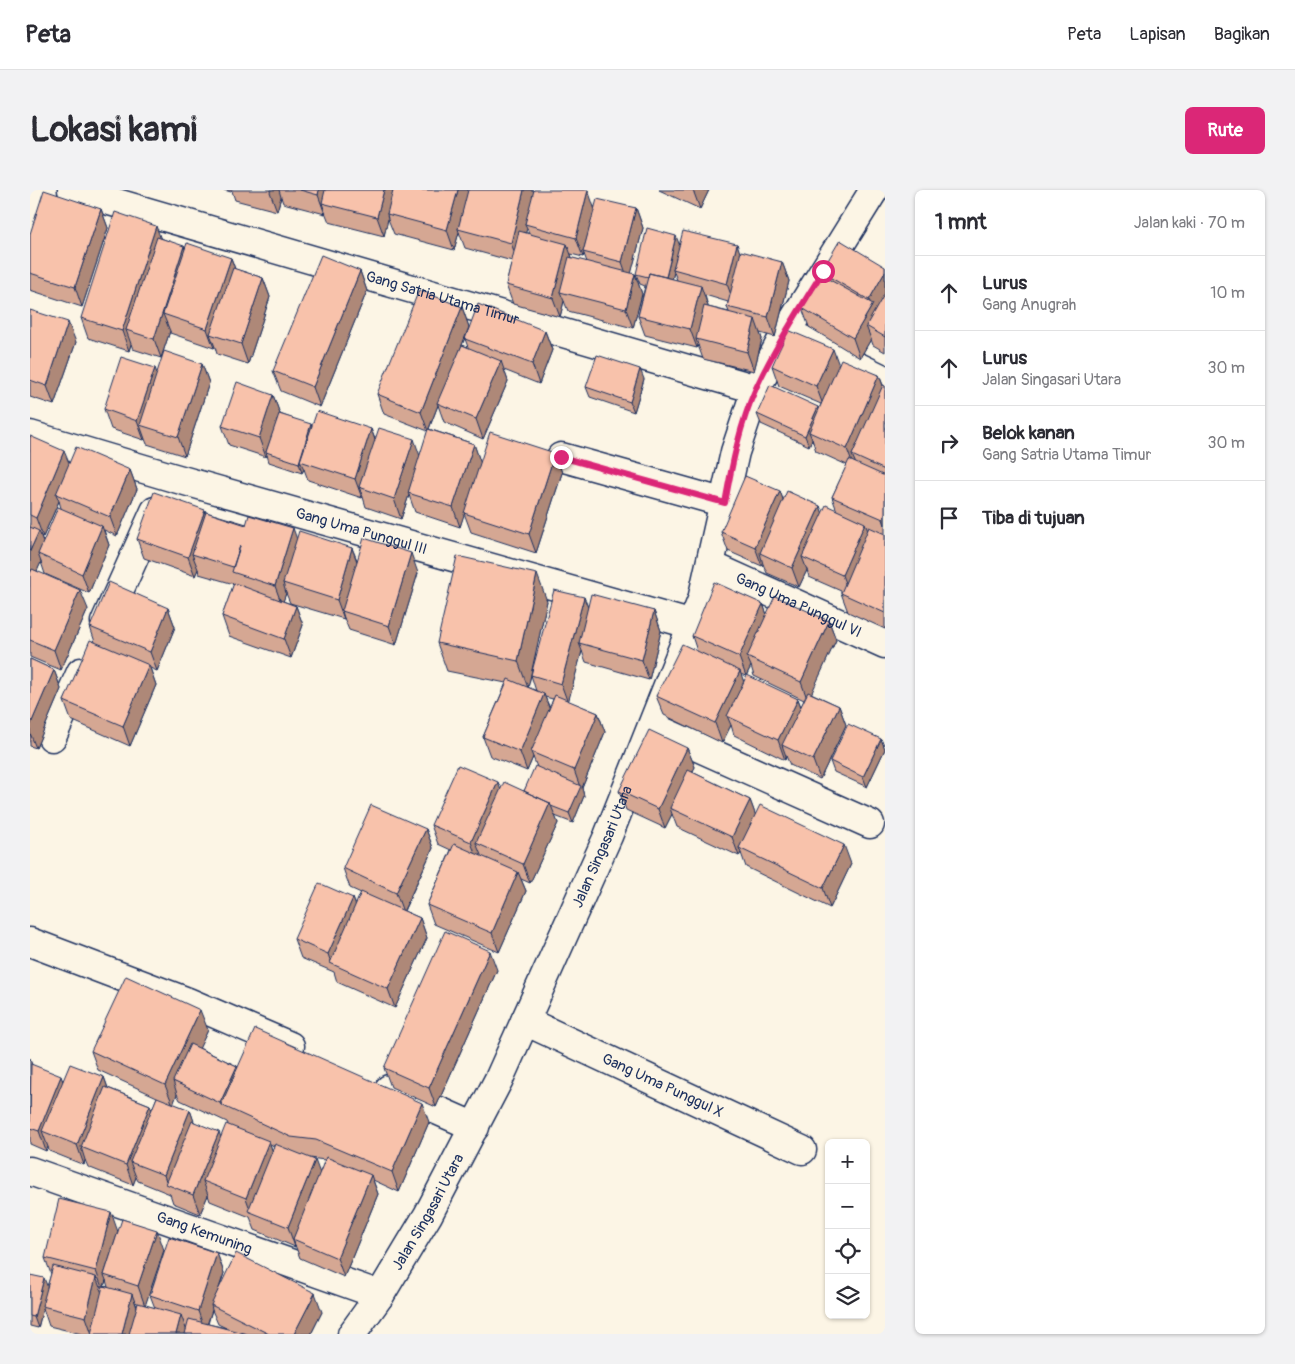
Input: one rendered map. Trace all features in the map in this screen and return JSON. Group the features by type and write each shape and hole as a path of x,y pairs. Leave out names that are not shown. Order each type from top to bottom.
{"street":[{"name":"Gang Satria Utama Timur","path":"72,190 756,389"},
{"name":"Jalan Singasari Utara","path":"352,1334 380,1295 428,1215 475,1127 525,1021 608,836 693,625 712,566 735,452 756,389 786,332 874,190"},
{"path":"786,332 885,380"},
{"name":"Gang Uma Punggul III","path":"30,435 170,477 693,625"},
{"path":"561,457 725,503"},
{"path":"52,737 170,477"},
{"name":"Gang Uma Punggul VI","path":"712,566 885,644"},
{"path":"652,727 870,824"},
{"path":"30,942 188,1002 314,1056"},
{"name":"Gang Uma Punggul X","path":"525,1021 802,1150"},
{"path":"367,1080 475,1127"},
{"name":"Gang Kemuning","path":"30,1171 380,1295"}],"building":[{"path":"44,190 101,209 75,287 30,273 30,234"},
{"path":"300,190 319,190 318,195"},
{"path":"325,190 384,190 377,217 322,203"},
{"path":"393,190 458,190 447,230 387,214"},
{"path":"468,190 524,190 511,243 458,229"},
{"path":"534,190 588,190 576,238 525,224"},
{"path":"597,199 636,208 622,262 583,252"},
{"path":"115,212 156,226 122,331 81,318"},
{"path":"647,228 676,236 666,277 649,273 648,277 636,274"},
{"path":"519,231 567,244 553,298 506,285"},
{"path":"683,231 737,244 727,284 673,269"},
{"path":"157,237 184,246 154,339 126,330"},
{"path":"840,240 885,267 885,272 869,300 821,272"},
{"path":"187,243 231,258 207,329 163,314"},
{"path":"741,251 782,262 768,317 727,307"},
{"path":"321,255 360,271 313,387 273,371"},
{"path":"569,257 635,274 626,309 560,292"},
{"path":"233,268 263,278 241,344 210,334"},
{"path":"649,273 701,286 690,329 638,316"},
{"path":"821,275 873,304 853,338 802,308"},
{"path":"419,290 462,307 421,412 377,394"},
{"path":"885,293 885,337 866,326"},
{"path":"478,304 545,331 532,364 465,339"},
{"path":"704,306 755,319 747,352 696,339"},
{"path":"30,310 68,322 47,386 30,380"},
{"path":"788,330 833,349 816,386 772,366"},
{"path":"462,345 501,361 476,419 437,403"},
{"path":"164,351 202,364 178,437 140,425"},
{"path":"597,355 640,369 630,402 586,387"},
{"path":"121,357 155,368 137,421 104,409"},
{"path":"841,359 879,375 847,449 809,432"},
{"path":"237,382 273,395 259,438 222,426"},
{"path":"770,385 818,407 805,436 757,414"},
{"path":"883,385 885,386 885,470 852,455"},
{"path":"317,411 371,429 355,479 300,461"},
{"path":"279,414 311,424 299,463 266,452"},
{"path":"379,428 414,439 394,499 359,487"},
{"path":"428,429 474,444 453,507 408,493"},
{"path":"490,432 555,453 529,534 464,513"},
{"path":"30,436 64,451 36,518 30,515"},
{"path":"76,447 130,470 110,517 56,494"},
{"path":"849,460 885,476 885,514 883,519 832,497"},
{"path":"745,476 780,491 755,547 721,532"},
{"path":"787,491 820,506 792,568 760,553"},
{"path":"154,492 205,510 188,557 137,539"},
{"path":"826,505 865,523 842,575 802,557"},
{"path":"58,507 102,526 82,574 38,554"},
{"path":"206,512 246,525 249,515 293,528 275,586 232,572 240,546 233,567 192,554"},
{"path":"30,527 39,531 30,551"},
{"path":"869,527 885,534 885,613 841,593"},
{"path":"299,531 352,548 337,600 283,583"},
{"path":"364,538 411,553 389,626 342,611"},
{"path":"457,556 537,574 518,661 437,643"},
{"path":"32,569 80,590 54,650 30,640 30,574"},
{"path":"109,582 168,608 150,652 90,627"},
{"path":"714,582 763,604 739,657 692,636"},
{"path":"234,583 296,606 284,639 222,616"},
{"path":"554,590 584,597 561,684 531,675"},
{"path":"591,594 654,611 642,660 579,643"},
{"path":"775,596 829,621 801,682 747,657"},
{"path":"90,640 149,665 123,726 64,701"},
{"path":"682,644 740,671 715,723 656,696"},
{"path":"30,659 54,670 30,726"},
{"path":"747,675 798,699 778,740 727,716"},
{"path":"508,679 544,694 520,752 483,737"},
{"path":"808,692 839,706 813,760 782,745"},
{"path":"555,695 598,713 574,770 531,752"},
{"path":"848,724 881,739 863,777 830,761"},
{"path":"649,730 687,748 658,809 619,791"},
{"path":"458,765 498,782 471,842 431,825"},
{"path":"535,766 581,786 569,813 551,806 550,803 524,791"},
{"path":"688,770 750,800 732,837 670,808"},
{"path":"504,782 550,803 523,864 476,843"},
{"path":"371,805 426,829 396,893 343,868"},
{"path":"760,805 844,845 823,888 739,848"},
{"path":"454,844 518,872 492,933 427,905"},
{"path":"319,883 353,898 328,954 294,939"},
{"path":"361,892 420,918 388,989 330,963"},
{"path":"445,931 490,951 429,1088 384,1068"},
{"path":"126,976 200,1010 165,1085 91,1051"},
{"path":"255,1029 422,1103 392,1172 316,1140 291,1137 221,1105"},
{"path":"190,1044 237,1066 220,1103 173,1081"},
{"path":"31,1064 61,1076 39,1131 30,1128"},
{"path":"70,1064 104,1077 77,1145 42,1131"},
{"path":"105,1087 150,1105 126,1165 81,1147"},
{"path":"157,1097 190,1110 164,1175 130,1162"},
{"path":"192,1121 219,1132 193,1195 166,1184"},
{"path":"226,1124 269,1141 246,1198 203,1181"},
{"path":"275,1144 315,1160 288,1227 248,1211"},
{"path":"326,1157 371,1175 337,1258 293,1239"},
{"path":"59,1199 111,1212 96,1271 45,1258"},
{"path":"122,1219 157,1230 138,1286 104,1275"},
{"path":"169,1237 217,1253 198,1311 150,1295"},
{"path":"236,1253 315,1293 294,1334 269,1334 211,1305"},
{"path":"53,1266 96,1277 86,1317 42,1306"},
{"path":"30,1275 44,1278 34,1317 30,1316"},
{"path":"103,1286 132,1294 122,1334 91,1334"},
{"path":"138,1303 181,1315 176,1334 129,1334"},
{"path":"189,1319 247,1334 185,1334"}],"route":[{"path":"561,457 725,503 735,452 756,389 786,332 823,271"}]}
